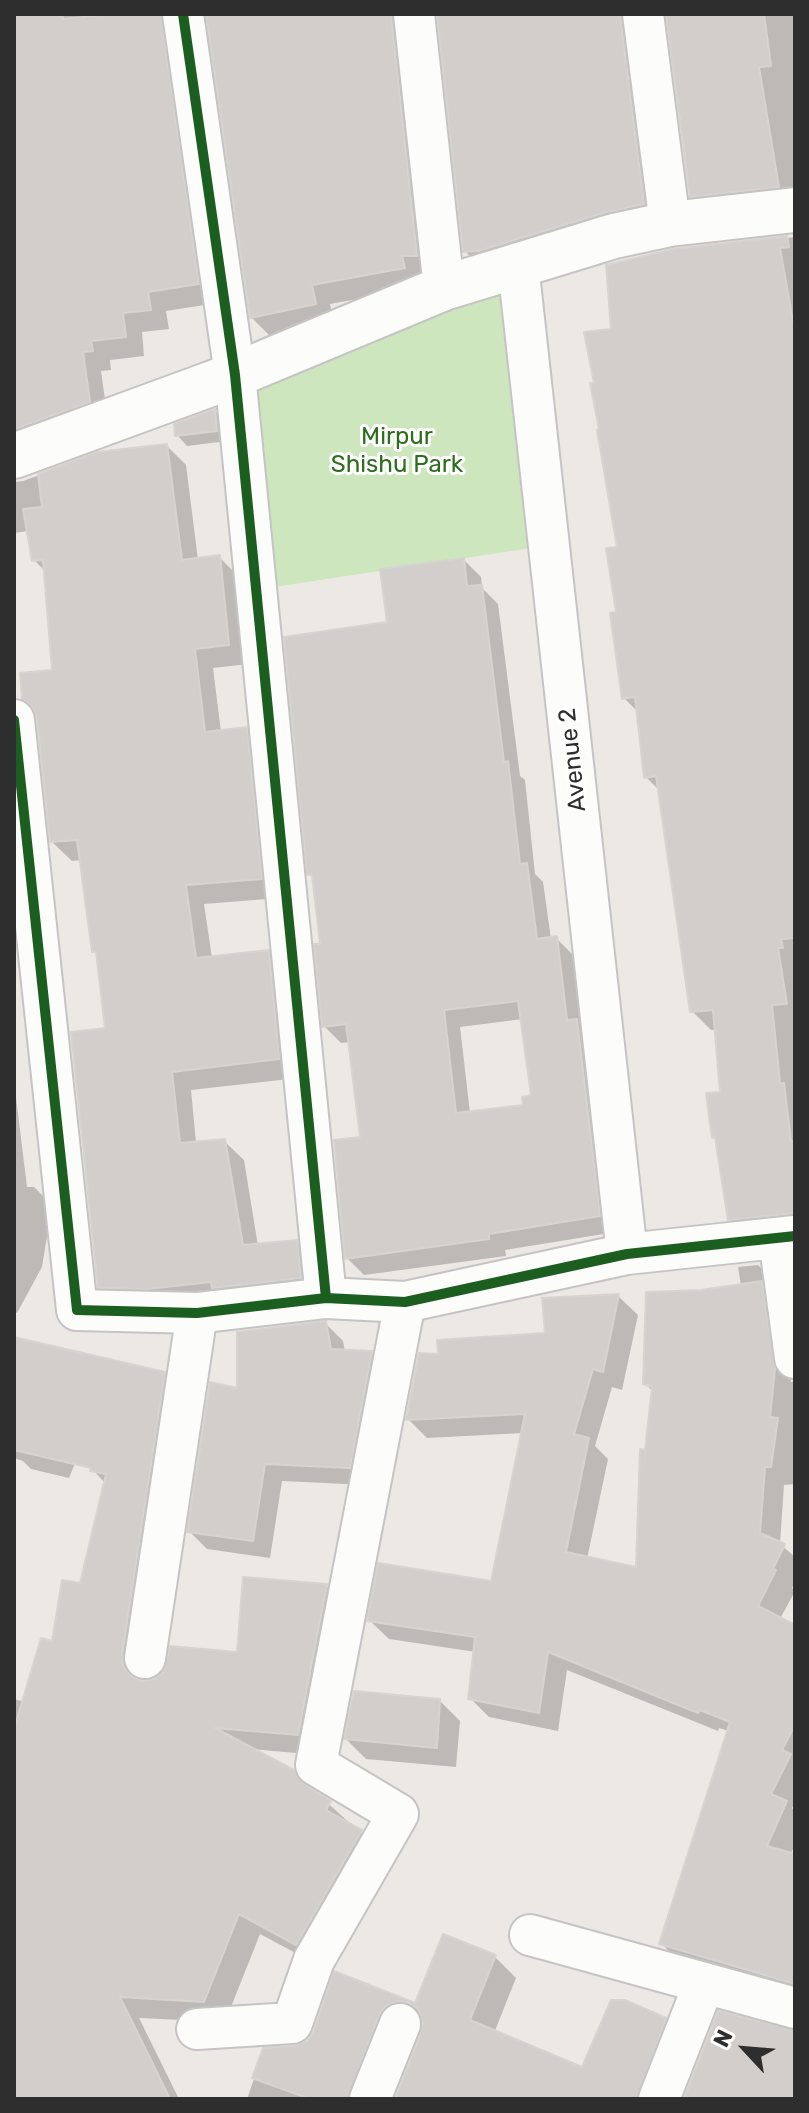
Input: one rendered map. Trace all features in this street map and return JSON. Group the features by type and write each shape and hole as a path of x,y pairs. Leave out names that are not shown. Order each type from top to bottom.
{"street":[{"path":"183,14 235,375 326,1298"},
{"path":"414,14 444,288"},
{"path":"643,14 670,224"},
{"path":"14,456 235,375 444,288 614,236 670,224 795,210"},
{"name":"Avenue 2","path":"518,265 627,1254"},
{"path":"14,720 77,1310 197,1313 326,1298 405,1302 627,1254 787,1237 795,1358"},
{"path":"197,2029 292,2023 314,1960 398,1814 316,1765 405,1302"},
{"path":"145,1658 197,1313"},
{"path":"530,1935 795,2008"},
{"path":"659,2099 704,1984"},
{"path":"370,2099 400,2024"}],"green space":[{"name":"Mirpur Shishu Park","path":"503,285 531,548 274,587 253,384"}],"building":[{"path":"14,14 62,14 63,19 161,14 199,284 148,292 151,310 123,313 126,337 91,341 93,351 83,352 90,402 14,429"},
{"path":"206,14 391,14 417,256 402,256 405,268 312,285 316,304 250,318"},
{"path":"437,14 620,14 644,204 478,251 463,252"},
{"path":"666,14 764,14 771,66 759,67 779,187 690,197"},
{"path":"787,236 789,247 780,248 795,333 795,938 781,939 783,948 778,948 787,1004 772,1005 780,1083 784,1083 791,1141 795,1141 795,1213 728,1220 706,1093 720,1092 713,1010 690,1012 656,776 644,778 635,697 622,699 610,613 616,612 606,548 617,547 584,332 611,329 606,265 674,249"},
{"path":"215,409 217,431 175,436 174,424"},
{"path":"167,444 182,560 220,555 229,645 195,649 205,732 247,727 262,879 186,885 196,958 269,950 279,1059 172,1072 180,1143 225,1139 243,1245 297,1240 301,1278 212,1288 211,1282 147,1289 98,1288 71,1032 105,1028 77,840 50,842 37,718 32,706 22,699 20,673 52,670 43,560 32,561 23,509 42,507 38,474 97,452"},
{"path":"464,558 467,586 482,585 520,864 527,863 537,939 557,936 567,1020 577,1019 600,1216 489,1234 489,1239 345,1259 334,1140 360,1137 346,1024 322,1027 314,944 320,944 312,875 307,875 284,637 387,622 380,569","holes":["518,1001 531,1095 522,1097 523,1105 456,1113 444,1010"]},
{"path":"762,1281 775,1369 770,1417 778,1418 771,1467 765,1467 760,1533 785,1544 758,1606 795,1625 795,1725 782,1750 791,1754 771,1794 787,1801 767,1846 795,1854 795,1984 659,1944 730,1722 700,1710 698,1713 548,1652 539,1713 468,1699 475,1637 367,1621 378,1563 491,1581 525,1414 406,1420 419,1353 438,1354 437,1340 545,1333 542,1298 619,1294 603,1372 593,1369 574,1434 589,1438 566,1552 636,1567 640,1449 645,1450 652,1387 643,1384 646,1292 701,1290"},
{"path":"326,1321 331,1349 372,1351 350,1468 265,1464 253,1541 187,1532 210,1382 237,1388 237,1332"},
{"path":"14,1337 165,1372 122,1655 123,1666 130,1675 142,1681 154,1679 163,1672 170,1646 237,1652 243,1577 327,1584 298,1735 215,1728 294,1770 304,1784 331,1801 326,1810 362,1830 296,1945 239,1914 204,2002 120,1997 170,2099 14,2099 14,1729 41,1638 52,1641 62,1580 80,1583 106,1474 14,1450"},
{"path":"354,1691 440,1699 437,1748 344,1739"},
{"path":"443,1934 496,1955 470,2020 582,2067 611,2000 625,2000 666,2018 637,2099 395,2099 423,2022 418,2009 398,2001 386,2006 379,2015 348,2099 310,2099 252,2078 263,2048 293,2046 307,2041 314,2031 334,1971 415,2003"},
{"path":"718,2011 795,2030 795,2099 684,2099"}],"cycle path":[{"path":"183,14 235,375 326,1298"},
{"path":"14,720 77,1310 197,1313 326,1298 405,1302 627,1254 795,1236"}]}
